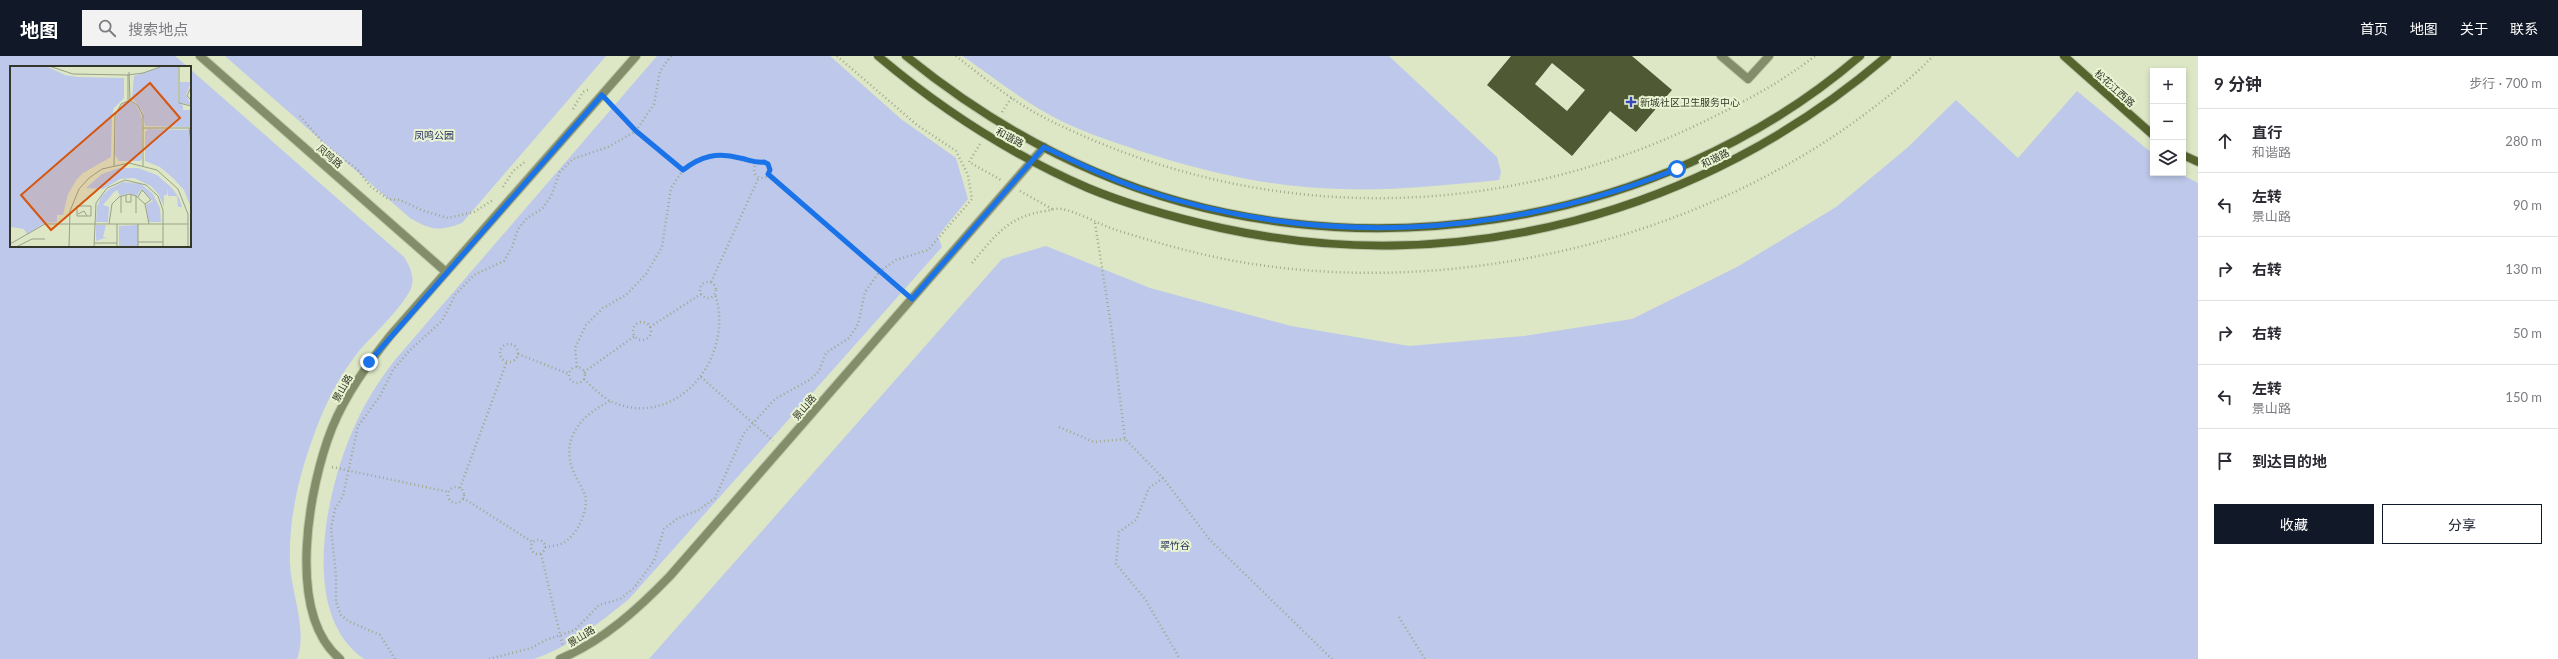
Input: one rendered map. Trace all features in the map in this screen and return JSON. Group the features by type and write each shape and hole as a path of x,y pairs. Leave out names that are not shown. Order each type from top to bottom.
{"main road":[{"name":"和谐路","path":"879,56 945,108 986,136 1032,161 1089,188 1135,206 1241,232 1295,241 1394,246 1489,238 1585,220 1639,203 1684,185 1767,143 1807,118 1856,82 1887,56"},
{"name":"和谐路","path":"906,56 996,121 1044,147 1096,172 1140,189 1244,215 1297,223 1394,229 1486,221 1580,203 1633,186 1677,169 1771,120 1810,95 1860,56"},
{"name":"松花江西路","path":"2064,56 2150,132"},
{"path":"2186,156 2198,162"}],"street":[{"name":"凤鸣路","path":"200,56 446,272"},
{"name":"景山路","path":"334,657 319,630 309,596 308,532 319,464 339,414 369,362 636,56"},
{"path":"1721,56 1748,79 1769,56"},
{"name":"景山路","path":"563,658 593,642 644,602 670,576 1044,147"}],"path":[{"path":"395,659 380,636 348,621 341,615 336,602 336,575 331,529 335,509 343,496 347,470 358,426 380,396 393,370 410,350 442,321 455,295 474,275 504,261 518,229 527,218 542,209 551,196 560,172 573,159 608,147 636,131 654,104 660,71 672,56"},
{"path":"489,659 531,648 546,640 575,630 599,605 620,599 634,588 654,561 664,529 678,518 699,510 714,498 744,433 775,399 811,379 819,371 826,353 849,338 858,324 865,292 880,271 896,260 928,250 972,199 972,188 963,162 956,151 918,125 837,56"},
{"path":"956,56 1041,116 1145,160 1242,187 1329,197 1414,198 1496,189 1578,172 1658,144 1745,102 1791,74 1815,56"},
{"path":"569,114 583,92 596,86"},
{"path":"602,95 636,131 683,170"},
{"path":"300,116 326,146 357,169 370,186 388,199 400,200 424,211 448,218 474,212 495,198"},
{"path":"584,372 577,367 575,348 586,325 603,308 626,295 646,274 662,247 671,188 683,170 696,160 718,154 757,164 764,162 768,164 770,170 768,174"},
{"path":"501,190 513,171 528,160"},
{"path":"757,164 755,173 759,177"},
{"path":"768,174 912,299"},
{"path":"711,282 759,177 768,174"},
{"path":"1095,223 1112,332 1125,439 1162,478 1210,540 1332,659"},
{"path":"584,379 610,401 636,408 661,405 687,392 701,377 712,360 719,336 719,306 715,294 716,286 711,282 706,282 701,286 701,294"},
{"path":"701,294 710,298 715,294"},
{"path":"650,327 701,294"},
{"path":"639,323 646,323 650,327 651,333 646,339 639,340 635,336 634,328 639,323"},
{"path":"584,372 635,336"},
{"path":"506,345 516,347 518,354 513,361 507,361 500,354 506,345"},
{"path":"518,354 569,374"},
{"path":"460,488 507,361"},
{"path":"577,367 572,369 569,374 570,380 574,383 580,383 584,379 584,372"},
{"path":"701,377 781,448"},
{"path":"563,658 560,636 541,554 545,547 563,543 574,532 583,516 585,497 571,466 570,448 573,432 598,407 610,401"},
{"path":"1059,427 1094,442 1125,439"},
{"path":"319,464 449,492"},
{"path":"1162,478 1149,488 1136,520 1119,532 1116,564 1145,598 1180,659"},
{"path":"449,492 452,488 460,488"},
{"path":"449,492 450,499 454,502 460,502 464,493 460,488"},
{"path":"463,498 534,543"},
{"path":"541,554 532,551 534,543 536,540 542,541 545,547"},
{"path":"1399,617 1425,659"}],"green space":[{"path":"0,56 175,56 187,66 10,66 10,247 191,247 191,70 404,257 412,273 412,285 397,309 359,351 342,375 320,419 307,454 294,508 290,545 291,575 301,636 297,659 0,659"},
{"name":"凤鸣公园","path":"225,56 606,56 462,223 441,229 429,227 410,218"},
{"path":"657,56 830,56 901,119 956,158 968,199 938,236 942,247 629,599 607,617 560,648 534,659 364,659 343,638 330,611 324,580 324,547 328,513 345,449 356,423 373,391 394,361"},
{"path":"963,56 1389,56 1497,157 1501,172 1499,180 1381,189 1290,186 1240,178 1165,159 1110,141 1061,121 1023,99"},
{"name":"翠竹谷","path":"2077,91 2150,152 2150,176 2185,176 2198,183 2198,659 649,659 1002,259 1046,246 1150,288 1291,326 1409,346 1524,336 1632,319 1737,267 1836,207 1907,148 1956,100 2018,158"}],"building":[{"name":"新城社区卫生服务中心","path":"1511,56 1632,56 1672,90 1636,132 1610,111 1572,156 1487,85","holes":["1552,63 1585,90 1567,111 1535,84"]}],"place":[{"name":"新城社区卫生服务中心","path":"1631,102"}],"route":[{"path":"369,362 390,336 602,95 636,131 683,170 696,160 718,154 741,158 757,164 764,162 768,164 770,172 768,174 912,299 1044,147 1096,172 1140,189 1194,204 1244,215 1297,223 1394,229 1486,221 1580,203 1633,186 1677,169"}]}
